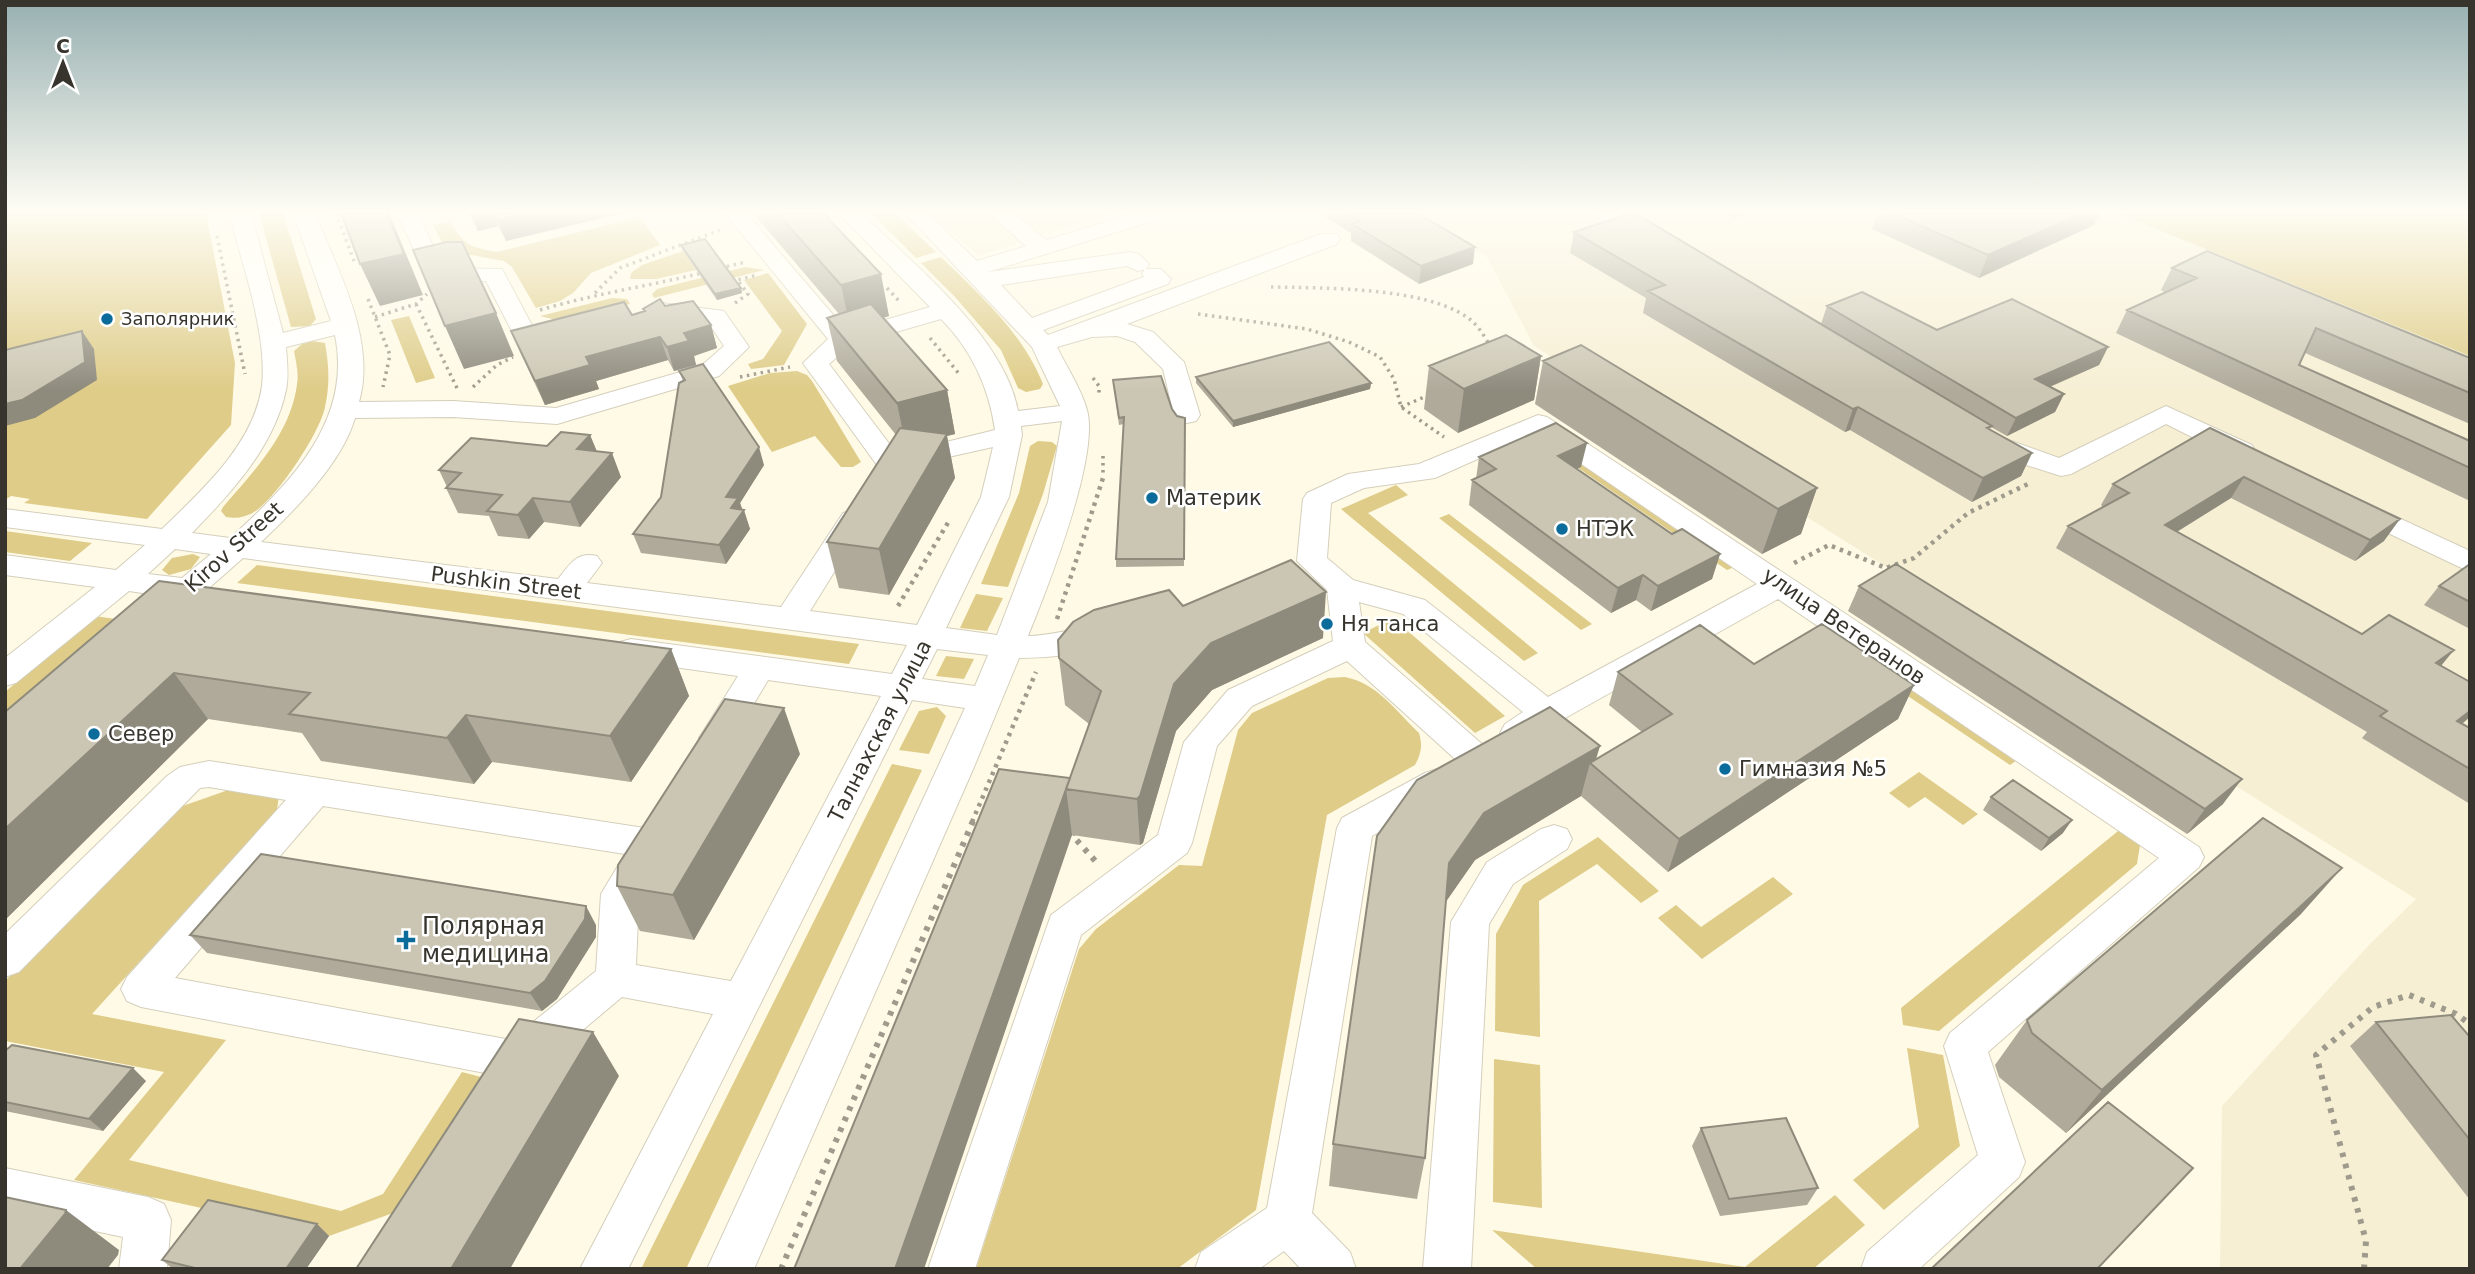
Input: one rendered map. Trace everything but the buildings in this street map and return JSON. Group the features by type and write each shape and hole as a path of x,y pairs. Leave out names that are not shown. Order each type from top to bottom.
{"street":[{"path":"5,675 169,540 219,488 250,449 266,419 274,391 274,343 256,272"},
{"name":"Kirov Street","path":"155,618 277,510 329,444 345,410 352,378 344,325 325,272"},
{"path":"435,272 436,275 494,274 528,342 582,329"},
{"path":"776,272 842,341"},
{"path":"908,272 969,333 990,371 1008,428"},
{"path":"978,274 994,272"},
{"path":"1036,336 1160,279 1150,272"},
{"path":"1088,330 1239,272"},
{"path":"730,1269 986,699 1029,596 1062,502 1076,431 1075,412 1059,372 1036,336 978,274"},
{"path":"345,410 457,403 557,416 710,371 737,347 716,316 658,309 634,315"},
{"path":"878,480 815,363 842,341 946,310"},
{"path":"274,343 344,325"},
{"path":"1036,336 1119,329 1144,337 1175,368 1187,415"},
{"path":"789,619 878,480 1008,428 1075,412"},
{"path":"1970,428 2004,449 2061,468 2166,414 2263,462"},
{"name":"улица Ветеранов","path":"1342,587 1299,566 1317,499 1358,480 1425,472 1538,423 2186,857 1965,1046 2003,1162 1884,1269"},
{"name":"Талнахская улица","path":"603,1269 928,637 995,497 1008,428"},
{"path":"2336,497 2470,563"},
{"name":"Pushkin Street","path":"5,518 1007,647"},
{"path":"566,590 587,563"},
{"path":"5,565 228,595"},
{"path":"1218,1269 1288,1221 1355,828 1478,760 1546,713 1775,580"},
{"path":"1478,760 1350,646 1342,587 1413,607 1546,713"},
{"path":"1007,647 1047,647 1135,632"},
{"path":"596,645 986,699"},
{"path":"951,1269 1065,926 1174,843 1201,742 1240,698 1350,646"},
{"path":"701,762 759,668"},
{"path":"5,960 179,785 192,776 209,774 315,791 658,832 620,894 615,979 506,1077 141,989 315,791"},
{"path":"1447,1269 1470,922 1500,873 1554,839"},
{"path":"615,979 741,1001"},
{"path":"5,1190 148,1220 142,1269"},
{"path":"1288,1221 1334,1269"}],"path":[{"path":"225,272 248,385"},
{"path":"595,294 616,272"},
{"path":"516,318 595,294 636,289 701,272"},
{"path":"737,280 752,272"},
{"path":"882,283 964,379"},
{"path":"1264,287 1378,294 1434,303 1465,316 1486,336 1493,354"},
{"path":"375,317 416,304 424,298"},
{"path":"416,304 457,403 497,365 517,356"},
{"path":"1189,313 1307,329 1349,342 1380,358 1394,379 1401,407 1468,453"},
{"path":"738,378 772,370"},
{"path":"1401,407 1439,391"},
{"path":"1775,580 1829,545 1886,568 1914,558 1969,513 2061,468"},
{"path":"900,606 953,514"},
{"path":"985,791 997,793"},
{"path":"1076,825 1072,835 1118,886"},
{"path":"2364,1269 2366,1241 2316,1055 2373,1007 2409,995 2456,1014 2470,1024"}],"shaded area":[{"name":"Заполярник","path":"5,272 217,272 235,363 231,425 147,519 24,503 30,499 11,496 5,500"},
{"path":"276,272 302,272 316,319 310,326 291,327"},
{"path":"515,272 592,272 573,293 560,301 536,308"},
{"path":"685,272 656,279 630,279 631,273"},
{"path":"723,272 754,272 654,298 652,294 657,289"},
{"path":"930,272 957,272 985,300 1024,348 1043,384 1040,389 1026,392 1018,388 1001,350"},
{"path":"1495,272 2323,272 2470,329 2470,1269 2220,1269 2222,1106 2368,946 2416,899 1534,346"},
{"path":"2264,272 2470,272 2470,356"},
{"path":"768,273 807,324 784,365 751,369 748,364 763,359 782,331 744,280"},
{"path":"612,298 627,299 630,304 564,322 540,316"},
{"path":"409,316 435,378 416,383 391,320"},
{"path":"312,341 325,343 328,391 322,418 307,447 266,502 246,516 226,517 221,511 223,507 269,450 287,419 298,380 294,351 302,344"},
{"path":"797,371 807,375 812,381 861,462 853,467 841,467 815,436 772,452 728,386 770,373"},
{"path":"1038,441 1052,442 1057,446 1043,494 1008,587 981,584 1019,493 1030,446"},
{"path":"1558,444 1737,566 1727,570 1549,448"},
{"path":"1396,485 1408,495 1368,513 1538,653 1524,661 1341,509"},
{"path":"1449,514 1592,624 1581,630 1439,518"},
{"path":"5,531 92,543 70,561 5,552"},
{"path":"193,554 200,557 191,569 169,575 162,570 172,558"},
{"path":"257,565 859,644 849,664 237,583"},
{"path":"976,594 1003,598 987,631 960,628"},
{"path":"95,616 129,621 5,728 5,692"},
{"path":"1393,618 1505,716 1475,733 1363,633"},
{"path":"1838,636 2020,758 2010,765 1828,642"},
{"path":"946,656 974,659 964,679 936,676"},
{"path":"1345,677 1367,685 1394,707 1419,733 1421,750 1415,765 1327,815 1256,1210 1177,1269 976,1269 1079,949 1096,929 1179,865 1202,866 1238,730 1252,713 1328,678"},
{"path":"937,707 946,716 929,754 899,750 919,711"},
{"path":"892,764 922,770 686,1269 641,1269"},
{"path":"1919,772 1978,814 1963,825 1925,797 1909,808 1889,793"},
{"path":"234,788 279,795 277,810 92,1014 226,1040 129,1160 341,1211 383,1194 462,1072 481,1077 393,1213 329,1236 74,1180 164,1072 5,1041 5,981 177,808"},
{"path":"2123,827 2141,839 2137,864 1939,1031 1903,1025 1901,1008"},
{"path":"1598,837 1659,891 1641,903 1597,864 1539,901 1540,1037 1495,1031 1496,934 1523,885"},
{"path":"1773,877 1793,894 1702,959 1658,918 1676,905 1701,927"},
{"path":"1907,1048 1943,1055 1960,1146 1884,1210 1853,1180 1919,1127"},
{"path":"1494,1059 1540,1065 1542,1208 1493,1202"},
{"path":"1835,1195 1865,1225 1813,1269 1537,1269 1492,1230 1745,1267"}],"place":[{"name":"Заполярник","path":"107,319"},
{"name":"Материк","path":"1152,498"},
{"name":"НТЭК","path":"1562,529"},
{"name":"Ня танса","path":"1327,624"},
{"name":"Север","path":"94,734"},
{"name":"Гимназия №5","path":"1725,769"},
{"name":"Полярная медицина","path":"406,940"}]}
